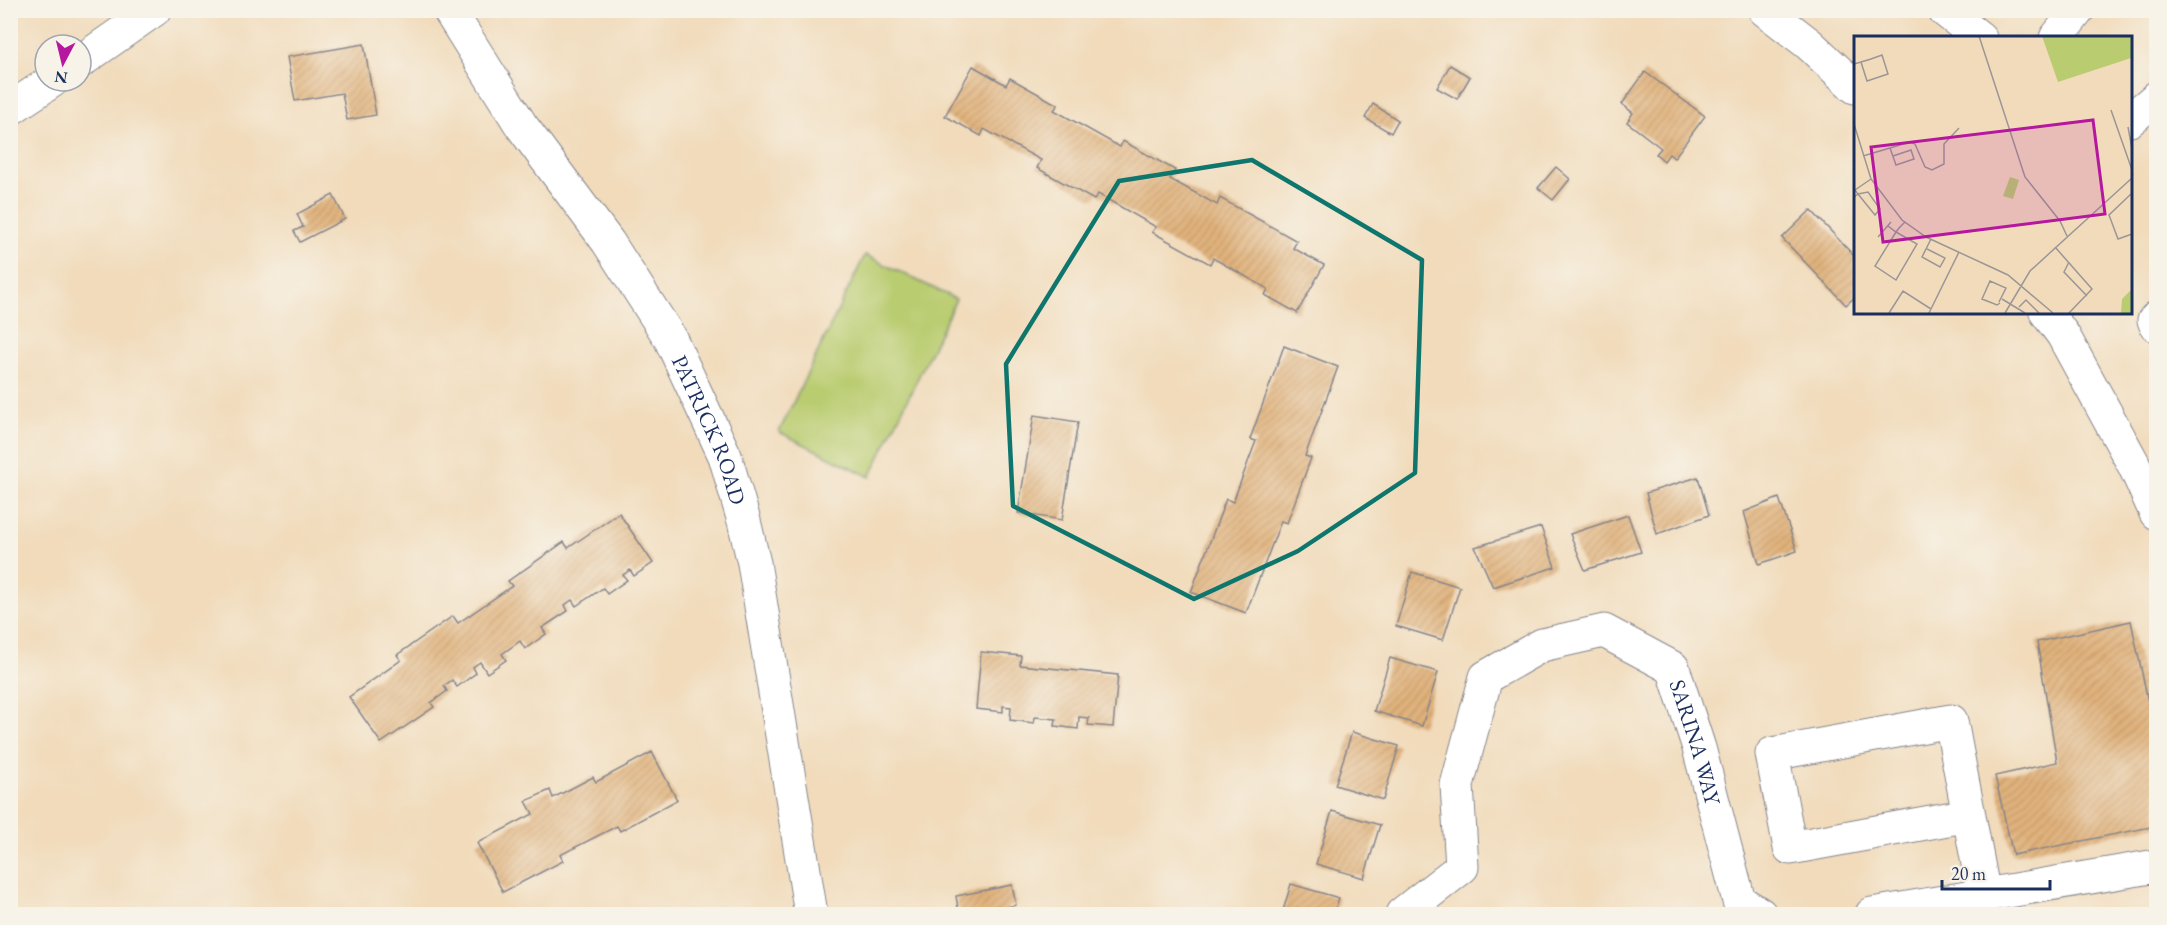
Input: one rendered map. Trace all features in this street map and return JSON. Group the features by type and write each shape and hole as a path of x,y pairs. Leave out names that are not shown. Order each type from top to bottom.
{"street":[{"path":"93,53 154,10"},
{"name":"PATRICK ROAD","path":"449,10 521,125 608,242 670,338 725,456 754,562 811,915"},
{"path":"1764,10 1809,44 1854,86"},
{"path":"1944,10 1977,36"},
{"path":"2058,36 2078,10"},
{"path":"10,109 34,93"},
{"path":"2131,119 2157,98"},
{"path":"2047,314 2063,335 2134,465 2157,513"},
{"path":"2157,318 2154,320 2157,325"},
{"name":"SARINA WAY","path":"1402,915 1462,867 1457,785 1486,677 1542,645 1604,631 1673,668 1700,748 1739,901 1760,915"},
{"path":"1969,815 1790,848 1772,754 1951,721 1969,815 1984,895"},
{"path":"1872,915 2157,866"}],"highlighted area":[{"path":"1252,160 1422,260 1415,473 1298,551 1194,599 1013,506 1006,364 1119,181"}],"green space":[{"path":"865,255 956,299 870,477 779,432"}],"building":[{"path":"364,44 376,115 347,120 342,93 295,101 287,57"},
{"path":"1450,65 1470,77 1457,99 1437,88"},
{"path":"973,66 1006,85 1010,78 1058,105 1054,110 1120,147 1123,141 1175,170 1170,179 1217,205 1220,198 1297,241 1293,248 1324,265 1297,313 1265,295 1268,289 1213,258 1210,264 1152,232 1156,227 1098,194 1094,200 1037,168 1041,160 984,129 981,136 945,116"},
{"path":"1645,72 1705,116 1674,158 1669,154 1664,161 1656,154 1661,148 1627,122 1633,113 1622,104"},
{"path":"1373,104 1398,120 1391,133 1365,118"},
{"path":"1556,167 1570,179 1553,200 1538,188"},
{"path":"333,195 345,219 300,242 294,231 303,227 297,214"},
{"path":"1811,210 1854,256 1854,298 1846,305 1782,238"},
{"path":"1284,346 1338,367 1305,456 1311,458 1287,523 1281,521 1246,613 1191,592 1226,499 1233,502 1256,441 1250,439"},
{"path":"1034,415 1078,422 1062,520 1018,513"},
{"path":"1698,477 1709,515 1657,534 1646,493"},
{"path":"1779,498 1797,551 1759,564 1744,512"},
{"path":"619,513 653,563 634,576 630,570 623,575 627,580 607,594 603,588 576,606 572,600 565,605 568,611 542,628 546,634 525,649 520,641 502,654 506,660 487,673 480,662 473,667 476,673 457,687 452,680 444,686 447,691 431,703 434,707 381,743 349,697 401,660 397,655 453,616 458,623 512,586 508,581 564,542 568,548"},
{"path":"1628,515 1641,552 1585,570 1570,534"},
{"path":"1541,527 1555,567 1493,587 1475,547"},
{"path":"1412,572 1460,587 1443,640 1396,626"},
{"path":"2131,621 2156,739 2156,826 2013,855 1995,776 2057,762 2037,642"},
{"path":"981,652 1021,656 1020,665 1118,675 1113,727 1088,725 1089,718 1079,717 1078,729 1055,726 1056,719 1035,717 1034,723 1010,720 1011,707 1003,706 1003,712 976,709"},
{"path":"1390,658 1438,672 1422,726 1374,711"},
{"path":"1352,732 1399,746 1383,800 1335,785"},
{"path":"652,752 677,800 620,831 617,826 560,855 563,861 503,892 477,843 533,814 526,801 550,790 553,798 593,777 596,782"},
{"path":"1332,811 1380,825 1364,878 1316,864"},
{"path":"1291,884 1339,898 1334,914 1282,914"},
{"path":"1012,885 1016,905 1008,907 1010,914 959,914 956,896"}]}
